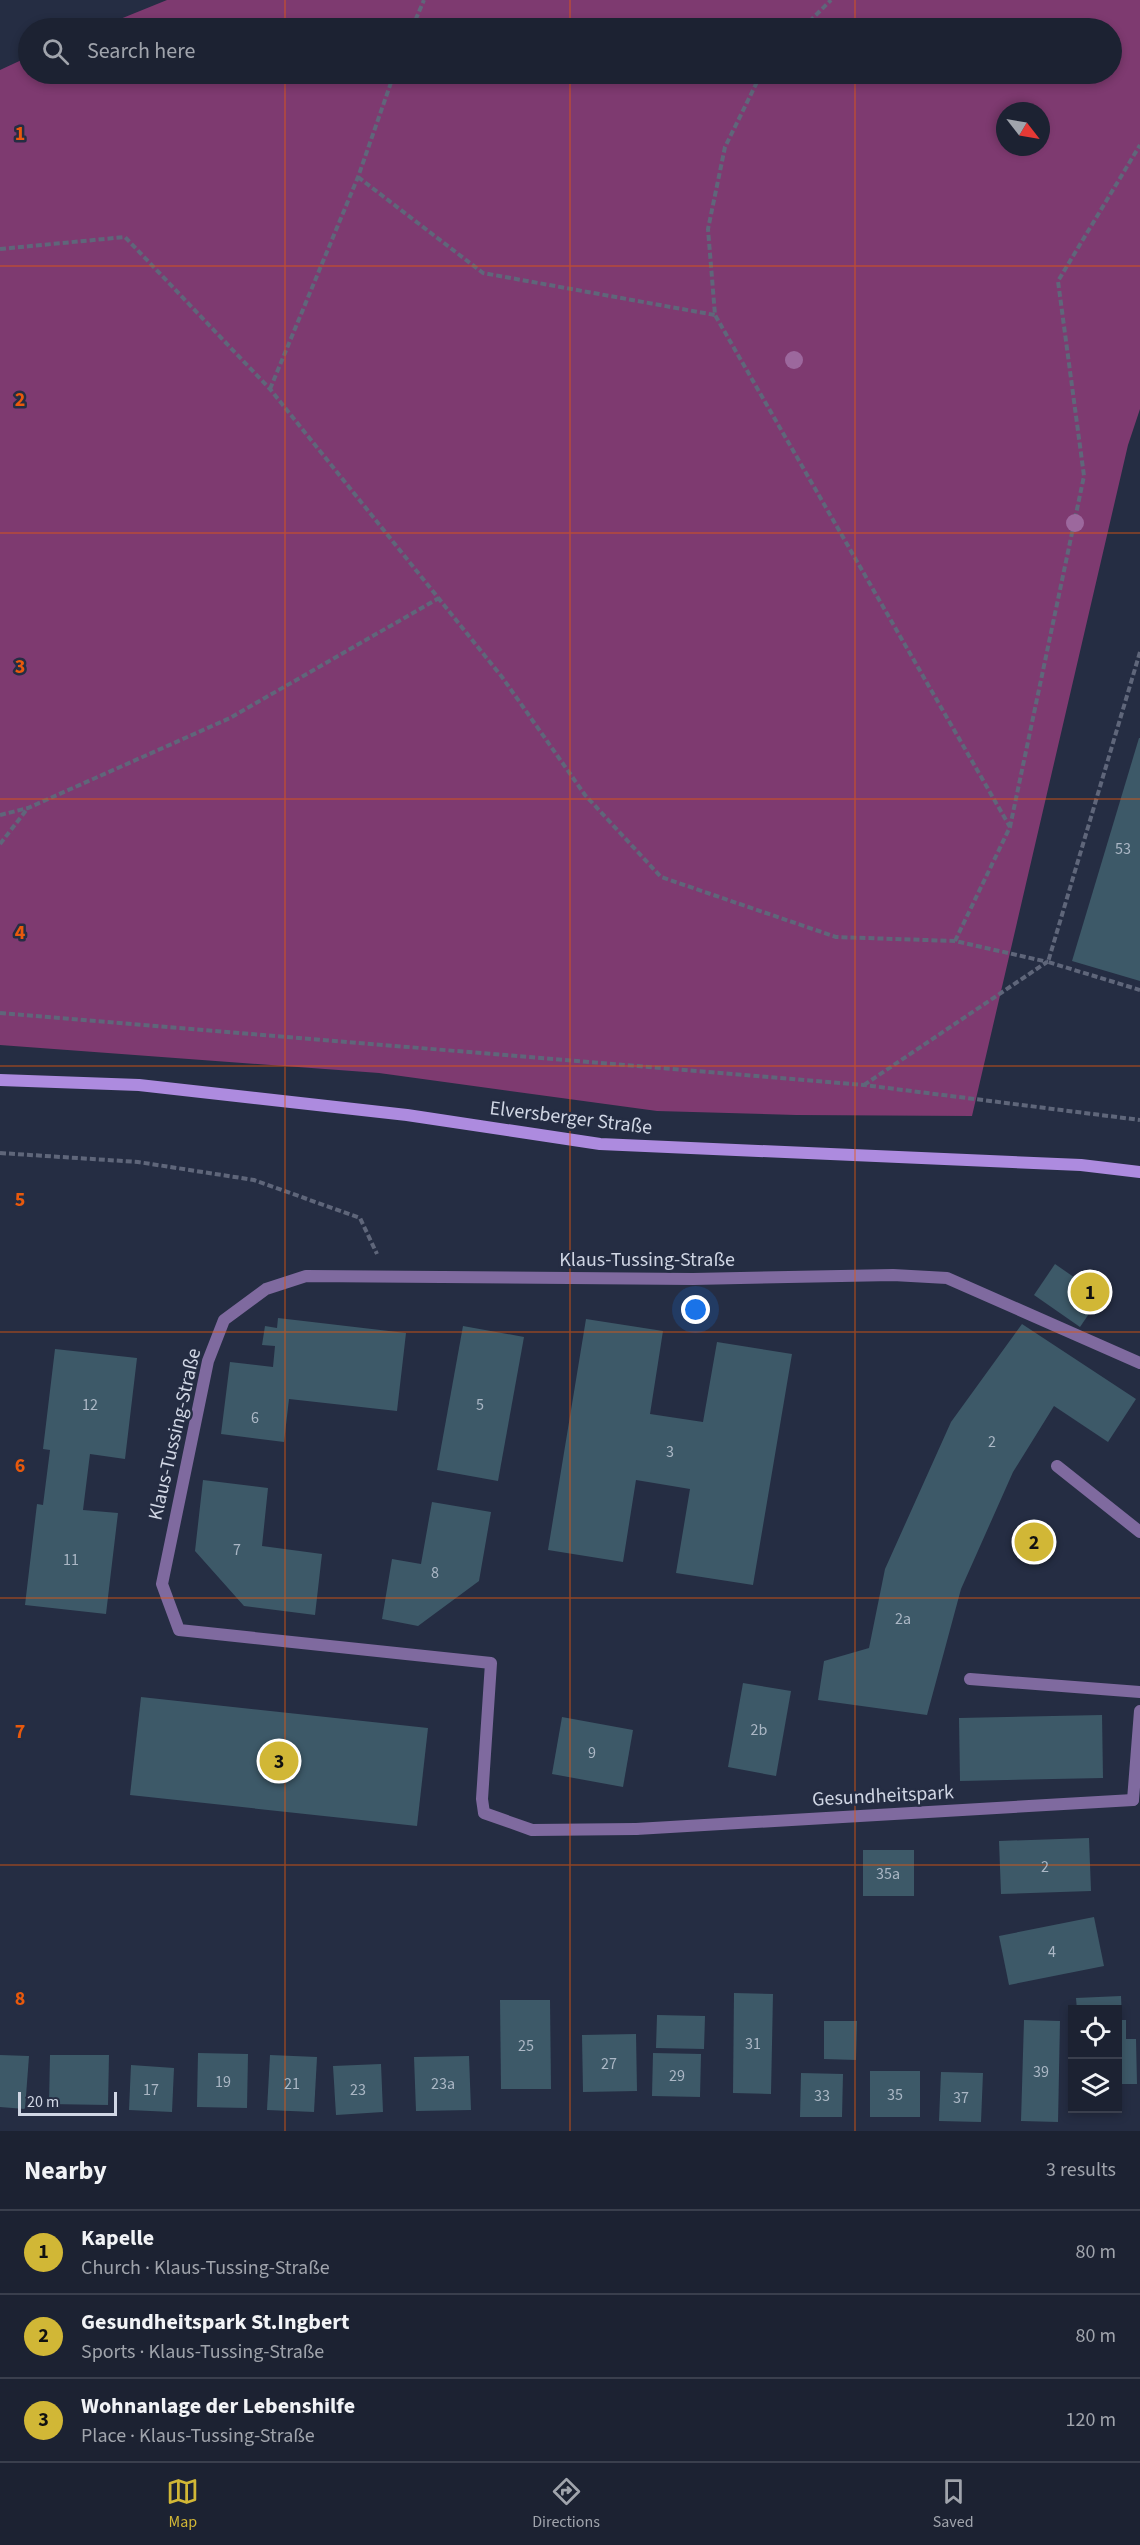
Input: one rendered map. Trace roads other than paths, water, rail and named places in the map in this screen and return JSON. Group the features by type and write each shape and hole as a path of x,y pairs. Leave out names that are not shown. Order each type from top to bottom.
{"main road":[{"name":"Elversberger Straße","path":"0,1080 151,1087 407,1115 600,1144 720,1152 1081,1165 1140,1172"}],"street":[{"name":"Klaus-Tussing-Straße","path":"636,1829 532,1830 484,1814 482,1799 491,1663 179,1630 162,1584 208,1361 224,1320 267,1289 306,1276 693,1279 893,1275 947,1278 1140,1363"},
{"path":"1057,1466 1140,1532"},
{"path":"970,1679 1140,1692"},
{"name":"Gesundheitspark","path":"636,1829 1133,1800 1140,1711"}],"place":[{"name":"Kapelle","path":"1090,1292"},
{"name":"Gesundheitspark St.Ingbert","path":"1034,1542"},
{"name":"Wohnanlage der Lebenshilfe","path":"279,1761"}]}
